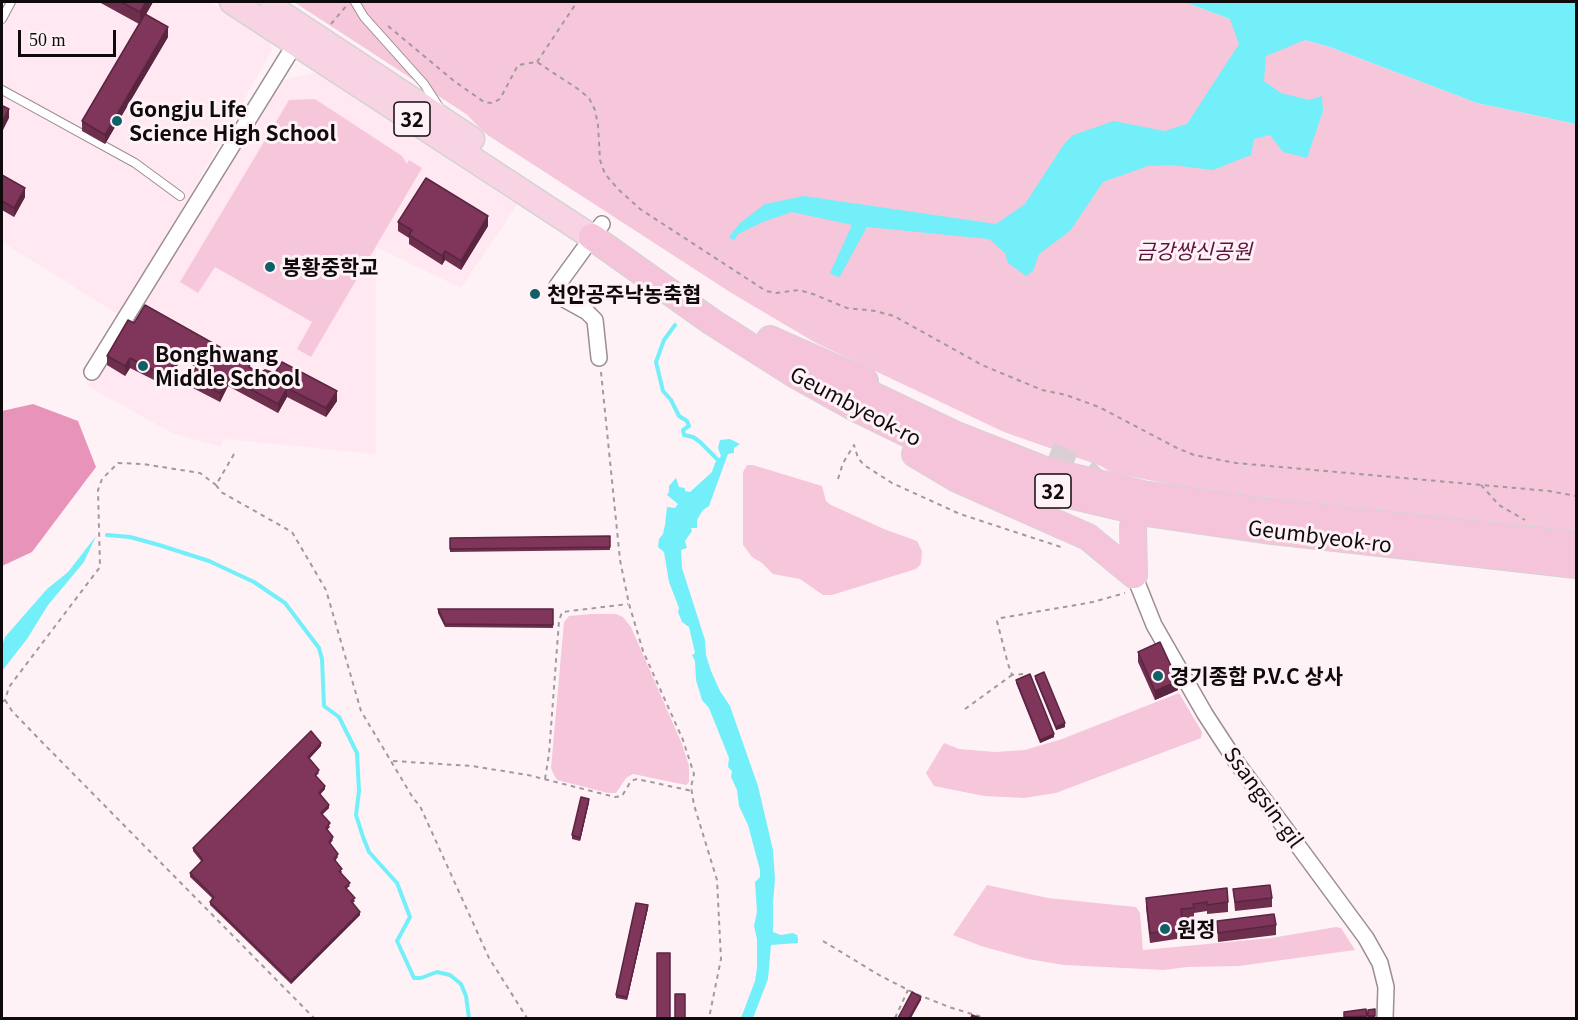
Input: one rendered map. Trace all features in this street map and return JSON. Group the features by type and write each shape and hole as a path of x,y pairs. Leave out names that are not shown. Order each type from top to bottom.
{"highway":[{"name":"Geumbyeok-ro","path":"597,231 770,339 859,390 954,434 1056,473 1143,494 1199,502 1576,546"},
{"name":"Geumbyeok-ro","path":"597,231 712,322 794,374 855,408 949,454 1044,489 1146,513 1264,530 1576,566"},
{"path":"770,339 962,425 1049,455"},
{"path":"855,408 902,447 957,479 1088,537 1137,582"},
{"path":"1134,527 1137,582"}],"main road":[{"name":"Geumbyeok-ro","path":"232,2 309,34 455,127 597,231"},
{"name":"Geumbyeok-ro","path":"262,2 597,231"}],"street":[{"path":"92,372 309,34"},
{"path":"597,231 557,286 560,297 587,312 595,320 599,358"},
{"name":"Ssangsin-gil","path":"1137,582 1154,625 1204,714 1366,938 1380,963 1386,987 1385,1018"}],"lane":[{"path":"2,19 11,2"},
{"path":"355,2 364,18 424,84 455,127"},
{"path":"2,90 135,163 180,196"}],"path":[{"path":"537,62 577,2"},
{"path":"309,34 343,10"},
{"path":"384,23 454,81 484,102 492,104 500,99 518,65 537,62 578,89 589,98 595,110 600,160 605,174 618,189 640,209 766,291 776,293 799,290 847,308 894,316 982,365 1042,390 1066,395 1099,407 1167,444 1194,454 1236,463 1576,496"},
{"path":"599,358 620,560 628,604 644,651 683,740 694,774 692,791 717,880 721,959 709,1018"},
{"path":"838,479 843,463 854,445 858,458 864,465 892,483 960,514 1066,549"},
{"path":"216,485 234,454"},
{"path":"314,1018 3,701 9,687 100,567 98,490 102,479 118,463 143,464 200,473 216,485 221,492 292,532 326,590 361,711 429,825 489,958 527,1018"},
{"path":"1481,485 1500,505 1534,526"},
{"path":"1012,675 997,621 1001,618 1093,602 1137,582"},
{"path":"545,779 550,743 559,621 562,612 621,607 628,604"},
{"path":"965,710 1012,675 1023,674"},
{"path":"392,761 472,766 545,779 615,797 622,796 631,781 637,779 692,791"},
{"path":"822,941 908,990 985,1018"},
{"path":"895,1018 908,990"}],"shaded area":[{"name":"Gongju Life Science High School","path":"2,2 210,2 270,41 272,50 119,315 2,242"},
{"name":"봉황중학교","path":"318,72 517,205 461,288 376,247 376,454 223,439 221,447 172,433 87,386 283,80"},
{"path":"33,404 78,421 96,467 32,552 2,566 2,411"}],"green space":[{"name":"금강쌍신공원","path":"294,2 1184,2 1230,19 1330,47 1477,103 1576,124 1576,535 1195,489 1112,473 1101,466 1004,432 816,343 733,294 486,134 466,114"},
{"path":"315,99 402,156 407,164 409,160 422,168 311,357 297,349 312,322 215,267 198,293 180,282 289,100"},
{"path":"747,465 822,486 826,501 831,505 917,541 922,551 921,564 916,569 832,595 823,595 800,579 773,574 752,557 743,545 743,472"},
{"path":"616,614 623,617 631,627 682,744 689,766 689,782 686,785 633,774 626,778 616,793 608,793 557,780 553,773 551,768 564,622 569,616"},
{"path":"1179,693 1202,732 1201,738 1056,793 1024,798 984,796 934,786 926,773 944,743 959,749 995,752 1025,750 1062,739"},
{"path":"987,885 1048,898 1136,907 1140,913 1143,950 1271,938 1336,927 1341,928 1355,950 1239,966 1164,970 1064,965 1028,959 981,946 953,935"}],"water":[{"path":"1184,2 1576,2 1576,124 1477,103 1330,47 1305,40 1266,56 1264,81 1281,93 1309,100 1322,96 1323,111 1307,158 1283,152 1270,135 1254,139 1251,155 1213,170 1172,165 1148,166 1103,182 1070,231 1039,254 1033,271 1026,276 1008,263 1005,253 989,239 867,227 839,278 830,273 852,225 792,212 738,234 734,241 729,237 740,223 765,204 804,196 996,224 1025,204 1064,144 1073,135 1114,121 1164,131 1187,124 1239,44 1230,19"},
{"path":"730,439 740,444 734,448 734,453 728,454 709,506 703,510 697,520 697,528 691,528 692,531 685,541 687,548 681,550 682,568 705,640 706,655 711,671 730,706 758,786 773,850 775,879 773,932 781,935 793,933 798,939 798,943 771,945 768,979 753,1018 741,1018 755,981 757,968 757,939 754,926 757,912 755,882 760,877 760,870 748,825 739,806 737,790 731,777 732,771 728,767 729,758 709,708 702,700 696,680 695,661 692,655 695,653 689,627 682,622 678,612 679,608 669,582 664,552 658,547 659,539 663,534 667,507 675,508 678,504 667,495 669,486 676,478 679,487 690,492 712,472 721,456 718,448 720,440"},
{"path":"96,536 84,562 48,605 27,639 2,671 2,646 5,637 47,589 68,572"}],"building":[{"path":"121,2 146,2 140,12"},
{"path":"145,14 168,27 105,135 82,121"},
{"path":"3,106 9,109 2,122 2,109"},
{"path":"2,175 25,188 14,208 2,201"},
{"path":"426,178 488,216 461,261 445,251 442,256 409,235 412,230 398,222"},
{"name":"Bonghwang Middle School","path":"145,305 250,364 249,367 260,373 265,370 275,373 282,362 337,391 326,408 287,388 278,404 228,377 220,393 191,378 200,359 181,349 166,377 130,358 125,366 107,356 128,320 134,323"},
{"path":"610,536 610,547 450,549 450,538"},
{"path":"438,609 553,609 553,625 445,624"},
{"name":"경기종합 P.V.C 상사","path":"1160,642 1178,681 1155,691 1138,652"},
{"path":"1044,672 1065,723 1056,727 1035,676"},
{"path":"1030,674 1054,734 1040,740 1016,680"},
{"path":"311,731 321,743 308,757 319,770 315,775 325,786 319,793 329,805 321,813 330,823 326,828 333,837 329,842 338,854 334,859 342,869 339,871 350,883 345,887 355,898 351,901 360,912 291,981 210,902 214,897 190,873 203,860 193,848"},
{"path":"581,797 589,799 580,838 572,835"},
{"path":"1270,885 1272,898 1235,902 1233,889"},
{"path":"1227,888 1228,902 1193,904 1194,908 1181,909 1183,929 1150,933 1146,898"},
{"path":"636,903 648,905 627,997 616,995"},
{"path":"1274,914 1276,925 1218,933 1217,921"},
{"path":"657,953 670,953 670,1018 657,1018"},
{"path":"912,992 921,997 909,1018 898,1018"},
{"path":"675,994 685,994 685,1018 675,1018"},
{"path":"1366,1009 1367,1016 1344,1017 1344,1012"},
{"path":"1375,1009 1375,1016 1368,1016 1368,1010"}],"waterway":[{"path":"675,325 664,340 656,362 663,391 671,400 679,416 687,421 689,426 683,430 684,435 700,442 720,462"},
{"path":"107,535 130,537 159,545 209,561 254,582 285,603 319,648 322,659 324,706 339,717 357,753 359,791 356,815 363,837 369,852 397,883 410,917 397,941 414,978 437,972 450,975 461,984 466,996 469,1018"}],"tunnel":[{"path":"1049,455 1082,469 1095,481"}],"place":[{"name":"Gongju Life Science High School","path":"117,121"},
{"name":"봉황중학교","path":"270,267"},
{"name":"천안공주낙농축협","path":"535,294"},
{"name":"Bonghwang Middle School","path":"143,366"},
{"name":"경기종합 P.V.C 상사","path":"1158,676"},
{"name":"원정","path":"1165,929"}]}
